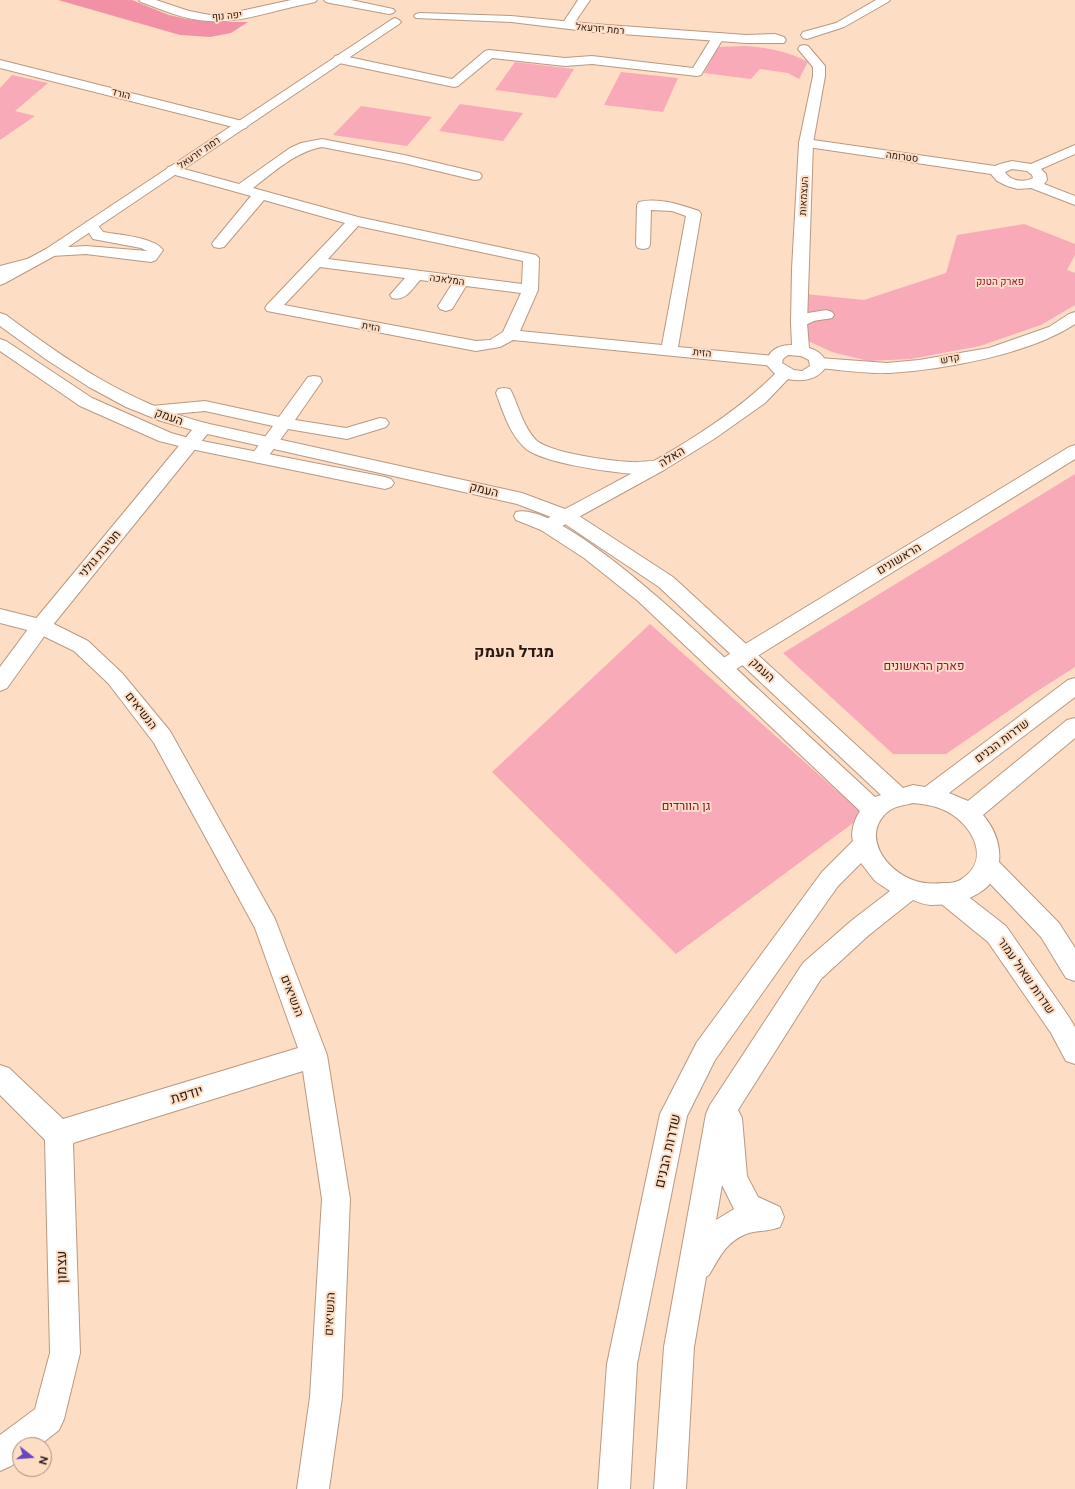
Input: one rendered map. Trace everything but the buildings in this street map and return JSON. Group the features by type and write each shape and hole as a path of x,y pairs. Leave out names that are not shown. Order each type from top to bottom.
{"street":[{"name":"יפה נוף","path":"145,0 187,14 209,18 244,14 293,2 311,0"},
{"path":"330,0 366,6 392,16 413,21 420,16 419,12 406,9 392,16"},
{"path":"567,26 584,0"},
{"path":"805,42 840,25 884,0"},
{"name":"רמת יזרעאל","path":"0,280 51,252 339,59 392,16"},
{"name":"רמת יזרעאל","path":"420,16 511,19 567,26 718,37 776,38 787,47 805,42"},
{"path":"339,59 454,83 489,54 565,62 592,60 697,72 718,37"},
{"name":"העצמאות","path":"801,350 799,323 800,269 806,143 819,76 819,66 805,42"},
{"name":"הורד","path":"0,64 241,125"},
{"path":"242,189 295,151 306,146 322,143 404,159 475,176"},
{"name":"סטרומה","path":"806,143 998,171"},
{"path":"1032,168 1075,149"},
{"path":"1032,184 1037,182 1040,177 1040,174 1032,168 1010,165 1000,168 998,171 1000,178 1011,183 1032,184 1075,201"},
{"path":"173,170 355,221 483,246 531,258 530,290 510,335"},
{"path":"219,244 261,194"},
{"path":"643,244 644,205 674,207 694,214 670,350"},
{"name":"הזית","path":"355,221 273,308 476,346 494,344 510,335 670,350 779,367 798,376 811,373 818,367 819,363"},
{"path":"51,252 86,250 151,257 156,250 145,244 98,236 91,225"},
{"name":"המלאכה","path":"316,262 530,290"},
{"path":"0,271 31,263"},
{"path":"398,296 415,276"},
{"path":"446,306 461,282"},
{"path":"799,323 808,317 826,315"},
{"name":"קדש","path":"819,363 887,368 926,364 992,352 1055,330 1075,317"},
{"name":"העמק","path":"0,318 28,339 109,392 152,411 264,450 515,513 548,526 591,553 645,596 873,809"},
{"name":"העמק","path":"0,344 86,402 165,437 191,444 264,450 454,483 522,499 566,516 666,582 897,796"},
{"path":"801,350 813,356 819,363"},
{"name":"האלה","path":"548,526 658,466 759,399 779,367 777,354 801,350"},
{"path":"264,450 314,382"},
{"path":"504,394 524,435 533,447 551,454 605,464 636,468 658,466"},
{"path":"152,411 205,406 284,423 347,434 380,423"},
{"name":"חטיבת גולני","path":"0,683 41,626 203,428"},
{"name":"הראשונים","path":"723,668 1075,451"},
{"name":"הנשיאים","path":"0,616 41,626 81,646 115,678 162,737 266,926 314,1055 336,1200 326,1397 313,1489"},
{"name":"שדרות הבנים","path":"930,796 1075,686"},
{"path":"968,814 1075,726"},
{"path":"913,794 930,796 950,802 968,814 982,830 989,848 988,866 979,880 966,890 948,895 928,895 908,890 887,878 872,863 864,845 863,831 866,819 873,809 897,796 913,794"},
{"name":"שדרות הבנים","path":"614,1489 622,1364 674,1114 706,1051 830,879 864,845"},
{"path":"988,866 1050,930 1075,970"},
{"path":"670,1489 680,1347 720,1114 812,971 860,928 908,890"},
{"name":"שדרות שאול עמור","path":"948,895 997,934 1060,1025 1075,1052"},
{"name":"יודפת","path":"59,1134 314,1055"},
{"path":"0,1077 59,1134"},
{"path":"691,1283 715,1237 743,1220 770,1217 748,1207 733,1178 727,1102"},
{"name":"עצמון","path":"0,1455 48,1419 65,1353 59,1134"}],"green space":[{"path":"746,46 778,51 793,55 808,62 799,79 788,73 760,69 751,79 704,73 718,47"},
{"path":"515,62 574,69 556,98 495,90"},
{"path":"621,72 678,78 663,112 604,105"},
{"path":"12,75 48,83 15,111 35,116 0,140 0,88"},
{"path":"460,104 523,113 503,141 439,131"},
{"path":"361,106 432,117 407,146 333,135"},
{"name":"פארק הטנק","path":"1024,224 1075,244 1075,255 1067,270 1075,273 1075,305 1041,325 980,346 911,359 868,361 832,352 806,340 805,294 864,300 946,273 957,235"},
{"name":"פארק הראשונים","path":"1075,474 1075,667 946,754 893,754 783,653"},
{"name":"גן הוורדים","path":"650,624 864,815 676,954 492,772"}],"shaded area":[{"path":"58,0 132,0 169,15 187,19 216,22 248,22 231,33 210,37 180,35"}],"district":[{"name":"מגדל העמק","path":"514,652"}]}
